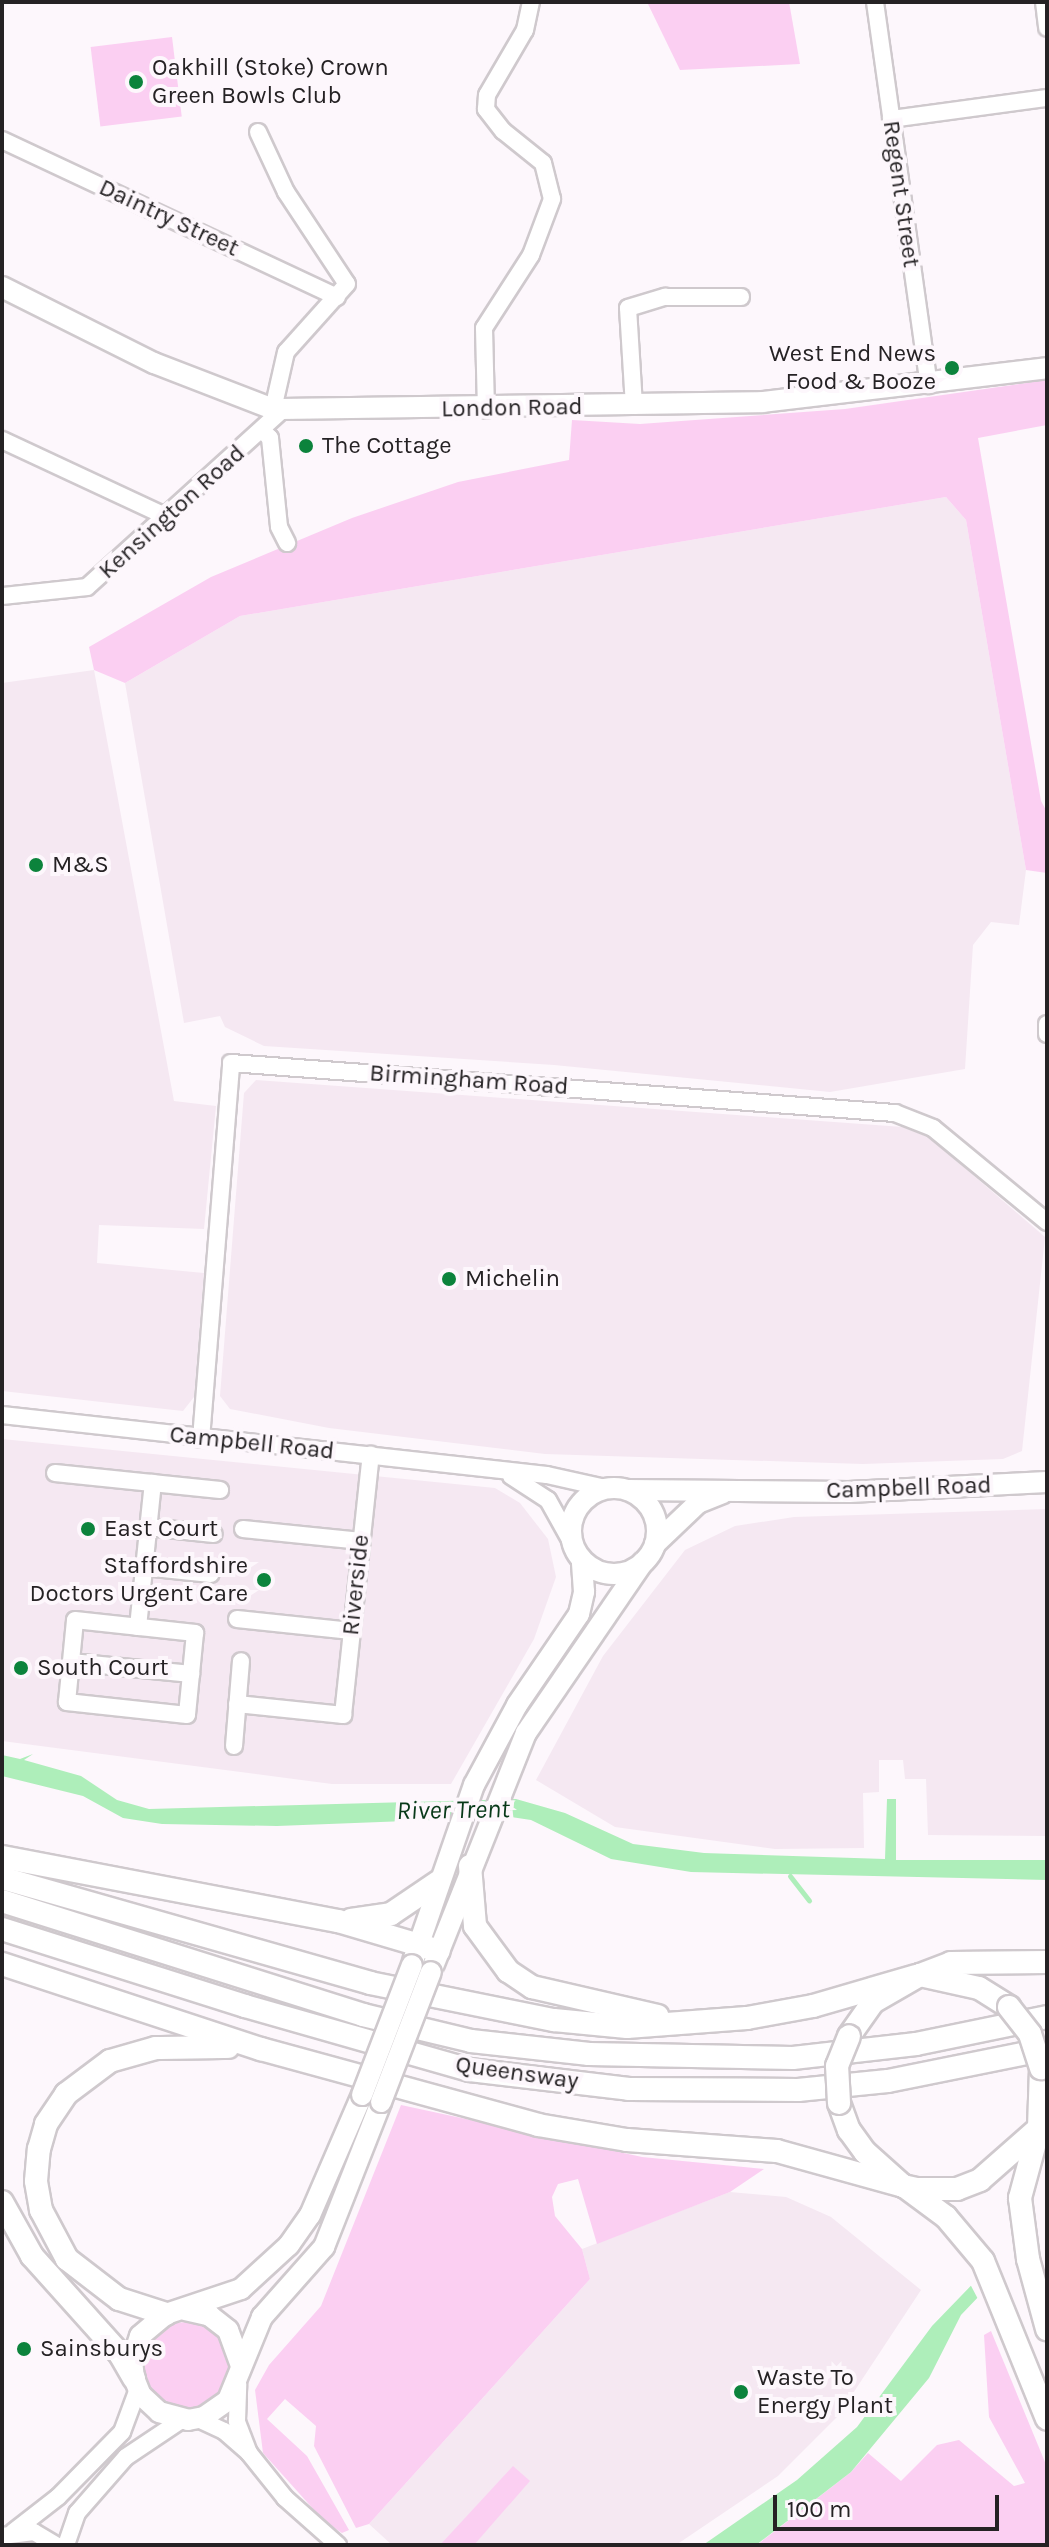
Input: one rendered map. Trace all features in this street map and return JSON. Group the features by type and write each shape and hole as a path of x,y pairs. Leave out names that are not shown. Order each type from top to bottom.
{"highway":[{"path":"2,1857 338,1921 425,1958"},
{"path":"471,1862 475,1926 499,1962 519,1980 621,2010 704,2021"},
{"path":"2,1878 199,1938 446,2001 627,2027 704,2021 813,2006 918,1976 951,1963 1047,1962"},
{"path":"338,1921 391,1914 438,1882"},
{"name":"Queensway","path":"2,1901 363,2015 471,2041 589,2054 793,2058 916,2044 1047,2017"},
{"name":"Queensway","path":"2,1929 245,2006 470,2070 629,2089 798,2090 1044,2059"},
{"path":"2,1964 261,2049 538,2125 627,2140 777,2151 904,2186 931,2190 969,2185 1002,2165 1041,2125"},
{"path":"1047,2329 1028,2259 1020,2198 1041,2125 1044,2059 1009,2007 979,1988 918,1976 873,2002 849,2036 837,2066 839,2103 853,2137 904,2186 946,2217 983,2261 1047,2419"},
{"path":"175,2312 119,2299 67,2259 51,2235 36,2181 46,2124 82,2078 110,2061 156,2048 261,2049"},
{"path":"2,2202 32,2256 120,2354 136,2384"}],"main road":[{"name":"London Road","path":"2,287 168,370 278,409 486,410 763,402 929,385 1047,368"},
{"name":"Campbell Road","path":"628,1490 700,1487 723,1493 1047,1482"},
{"path":"371,2098 310,2215 289,2245 241,2289 175,2312 140,2336 132,2360 136,2384 159,2412 189,2419 220,2408 239,2375 262,2317 324,2247 371,2098 425,1958 471,1862 526,1733 655,1544 651,1509 628,1490 605,1488 591,1494 575,1511 577,1552 584,1592 579,1614 517,1705 474,1785 438,1882 425,1958"},
{"name":"Campbell Road","path":"655,1544 698,1503 723,1493"},
{"path":"577,1552 605,1573 620,1574 643,1562"},
{"path":"175,2312 210,2316 228,2330 239,2375"}],"street":[{"path":"486,410 484,328 531,255 552,199 543,163 503,131 486,109 487,95 525,30 531,2"},
{"name":"Regent Street","path":"875,2 929,385"},
{"path":"1044,2 1047,28"},
{"path":"891,119 1047,98"},
{"path":"258,132 286,192 347,277 337,297 286,352 278,409"},
{"name":"Daintry Street","path":"2,140 337,297"},
{"path":"634,406 628,308 665,297 741,297"},
{"name":"Kensington Road","path":"3,591 87,587 263,431 278,409"},
{"path":"263,431 270,438 279,527 287,543"},
{"path":"2,440 167,517"},
{"path":"1047,1024 1047,1034"},
{"name":"Birmingham Road","path":"201,1439 231,1063 895,1113 933,1128 1047,1222"},
{"name":"Campbell Road","path":"2,1415 201,1439 371,1455 605,1488"},
{"name":"Riverside","path":"237,1704 343,1715 371,1455"},
{"name":"Campbell Road","path":"502,1472 548,1500 577,1552"},
{"path":"55,1473 220,1490"},
{"path":"138,1627 153,1483"},
{"path":"148,1527 214,1534"},
{"path":"243,1529 361,1541"},
{"path":"144,1567 211,1574"},
{"path":"237,1619 351,1631"},
{"path":"75,1620 138,1627 195,1633 187,1715 67,1702 75,1620"},
{"path":"234,1746 241,1661"},
{"path":"71,1662 191,1674"},
{"path":"239,2375 237,2421 249,2453"},
{"path":"7,2534 58,2497 122,2432 136,2384"},
{"path":"66,2545 77,2513 126,2457 189,2419 224,2431 249,2453 285,2498 338,2545"},
{"path":"7,2534 34,2532 56,2545"}],"shaded area":[{"path":"647,2 789,2 800,64 680,70"},
{"name":"Oakhill (Stoke) Crown Green Bowls Club","path":"172,37 182,116 100,126 91,47"},
{"path":"1047,380 1047,425 978,438 1041,801 1047,812 1047,873 1026,870 966,520 946,497 240,616 125,683 94,670 89,647 211,577 352,518 458,482 569,460 572,420 640,424 845,409"},
{"path":"946,497 966,520 1026,870 1019,925 991,922 973,945 965,1069 830,1092 554,1065 264,1046 225,1027 220,1016 184,1023 125,683 240,616"},
{"path":"94,670 174,1101 216,1106 204,1229 99,1225 97,1263 204,1273 194,1397 183,1411 2,1391 2,683"},
{"path":"256,1080 903,1127 930,1138 1045,1237 1022,1451 1003,1459 863,1464 545,1454 329,1428 230,1409 220,1396 244,1093"},
{"path":"2,1439 495,1488 520,1503 548,1539 556,1577 534,1639 451,1784 332,1784 2,1741"},
{"path":"1047,1509 1047,1836 928,1835 926,1779 905,1779 903,1760 879,1760 879,1792 863,1793 864,1848 775,1849 615,1827 536,1780 603,1656 685,1550 735,1526 794,1517"},
{"path":"401,2105 642,2157 764,2169 730,2192 597,2244 578,2179 558,2184 552,2197 555,2216 582,2249 590,2279 369,2524 356,2528 314,2446 316,2426 285,2399 267,2419 307,2456 349,2530 342,2533 324,2521 263,2453 255,2390 269,2365 321,2306"},
{"path":"730,2192 786,2197 831,2217 921,2290 838,2416 778,2476 676,2545 392,2545 369,2524 590,2279 582,2249"},
{"path":"178,2322 194,2322 217,2334 226,2348 229,2365 226,2382 217,2396 194,2408 178,2408 162,2401 150,2389 143,2373 143,2357 150,2341 162,2329"},
{"path":"991,2331 1047,2467 1047,2545 757,2545 851,2472 868,2453 901,2481 937,2445 959,2440 1014,2486 1025,2483 989,2417 984,2335"},
{"path":"513,2466 530,2481 474,2545 440,2545"}],"water":[{"name":"River Trent","path":"33,1754 24,1760 81,1776 117,1800 149,1809 516,1799 565,1813 633,1844 704,1853 885,1859 887,1799 896,1799 896,1860 1047,1860 1047,1880 691,1872 611,1859 531,1820 511,1817 277,1826 162,1824 123,1818 83,1796 2,1776 2,1755 20,1759"},
{"path":"1047,2207 1047,2225 961,2315 929,2378 851,2472 756,2545 703,2545 797,2480 857,2427 932,2326"}],"pier":[{"path":"1047,2203 1047,2231 979,2301 969,2282"}],"waterway":[{"path":"790,1876 809,1900"}],"place":[{"name":"Oakhill (Stoke) Crown Green Bowls Club","path":"136,82"},
{"name":"West End News Food & Booze","path":"952,368"},
{"name":"The Cottage","path":"306,446"},
{"name":"M&S","path":"36,865"},
{"name":"Michelin","path":"449,1279"},
{"name":"East Court","path":"88,1529"},
{"name":"Staffordshire Doctors Urgent Care","path":"264,1580"},
{"name":"South Court","path":"21,1668"},
{"name":"Sainsburys","path":"24,2349"},
{"name":"Waste To Energy Plant","path":"741,2392"}]}
